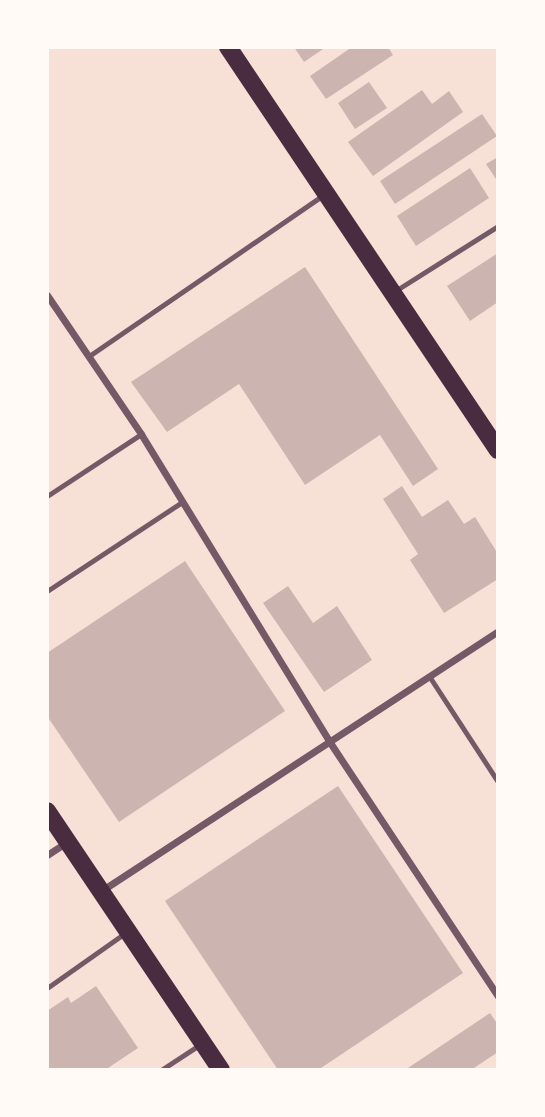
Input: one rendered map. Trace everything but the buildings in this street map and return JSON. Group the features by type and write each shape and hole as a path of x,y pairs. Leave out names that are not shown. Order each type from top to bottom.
{"main road":[{"path":"228,47 498,450"},
{"path":"47,811 221,1070"}],"street":[{"path":"47,295 141,434 329,741 498,996"},
{"path":"101,891 498,631"},
{"path":"47,855 67,842"}],"lane":[{"path":"89,356 326,193"},
{"path":"392,292 498,226"},
{"path":"47,496 141,434"},
{"path":"47,590 182,502"},
{"path":"429,676 498,782"},
{"path":"47,988 128,931"},
{"path":"161,1070 203,1043"}]}
